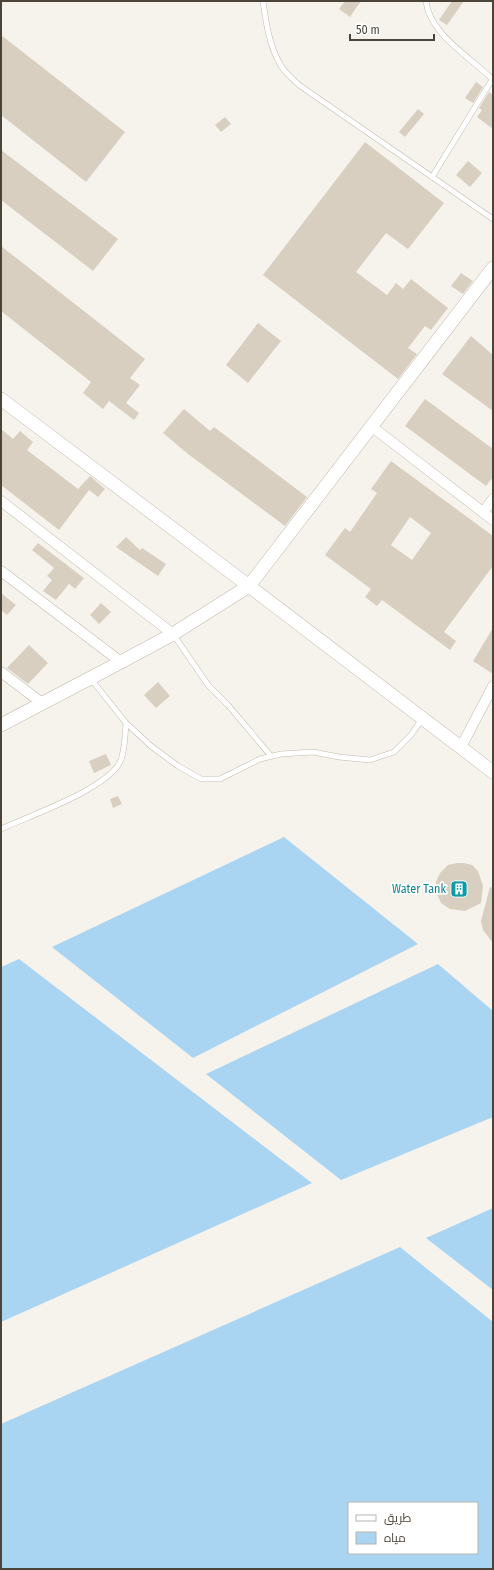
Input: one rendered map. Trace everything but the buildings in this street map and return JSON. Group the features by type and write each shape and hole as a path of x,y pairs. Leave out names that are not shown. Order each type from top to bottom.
{"street":[{"path":"1,725 173,634 249,586 370,426 492,273"},
{"path":"1,399 493,772"},
{"path":"370,426 493,520"},
{"path":"483,512 493,499"},
{"path":"1,501 173,634"},
{"path":"1,571 121,662"},
{"path":"1,672 42,703"},
{"path":"461,747 493,686"}],"lane":[{"path":"263,1 272,44 280,65 299,85 493,219"},
{"path":"426,1 427,10 446,38 493,79 432,177"},
{"path":"173,634 208,685 228,705 271,756"},
{"path":"90,678 126,722 156,750 178,766 201,779 220,779 260,759 280,754 313,752 339,757 370,760 394,752 411,735 423,718"},
{"path":"1,829 84,793 110,775 120,762 126,722"}],"water":[{"path":"284,837 418,944 193,1058 52,947"},
{"path":"19,959 312,1183 1,1322 1,967"},
{"path":"438,964 493,1011 493,1117 341,1180 206,1074"},
{"path":"493,1208 493,1290 426,1238"},
{"path":"400,1247 493,1322 493,1569 1,1569 1,1424"}],"place":[{"name":"Water Tank","path":"459,889"}]}
